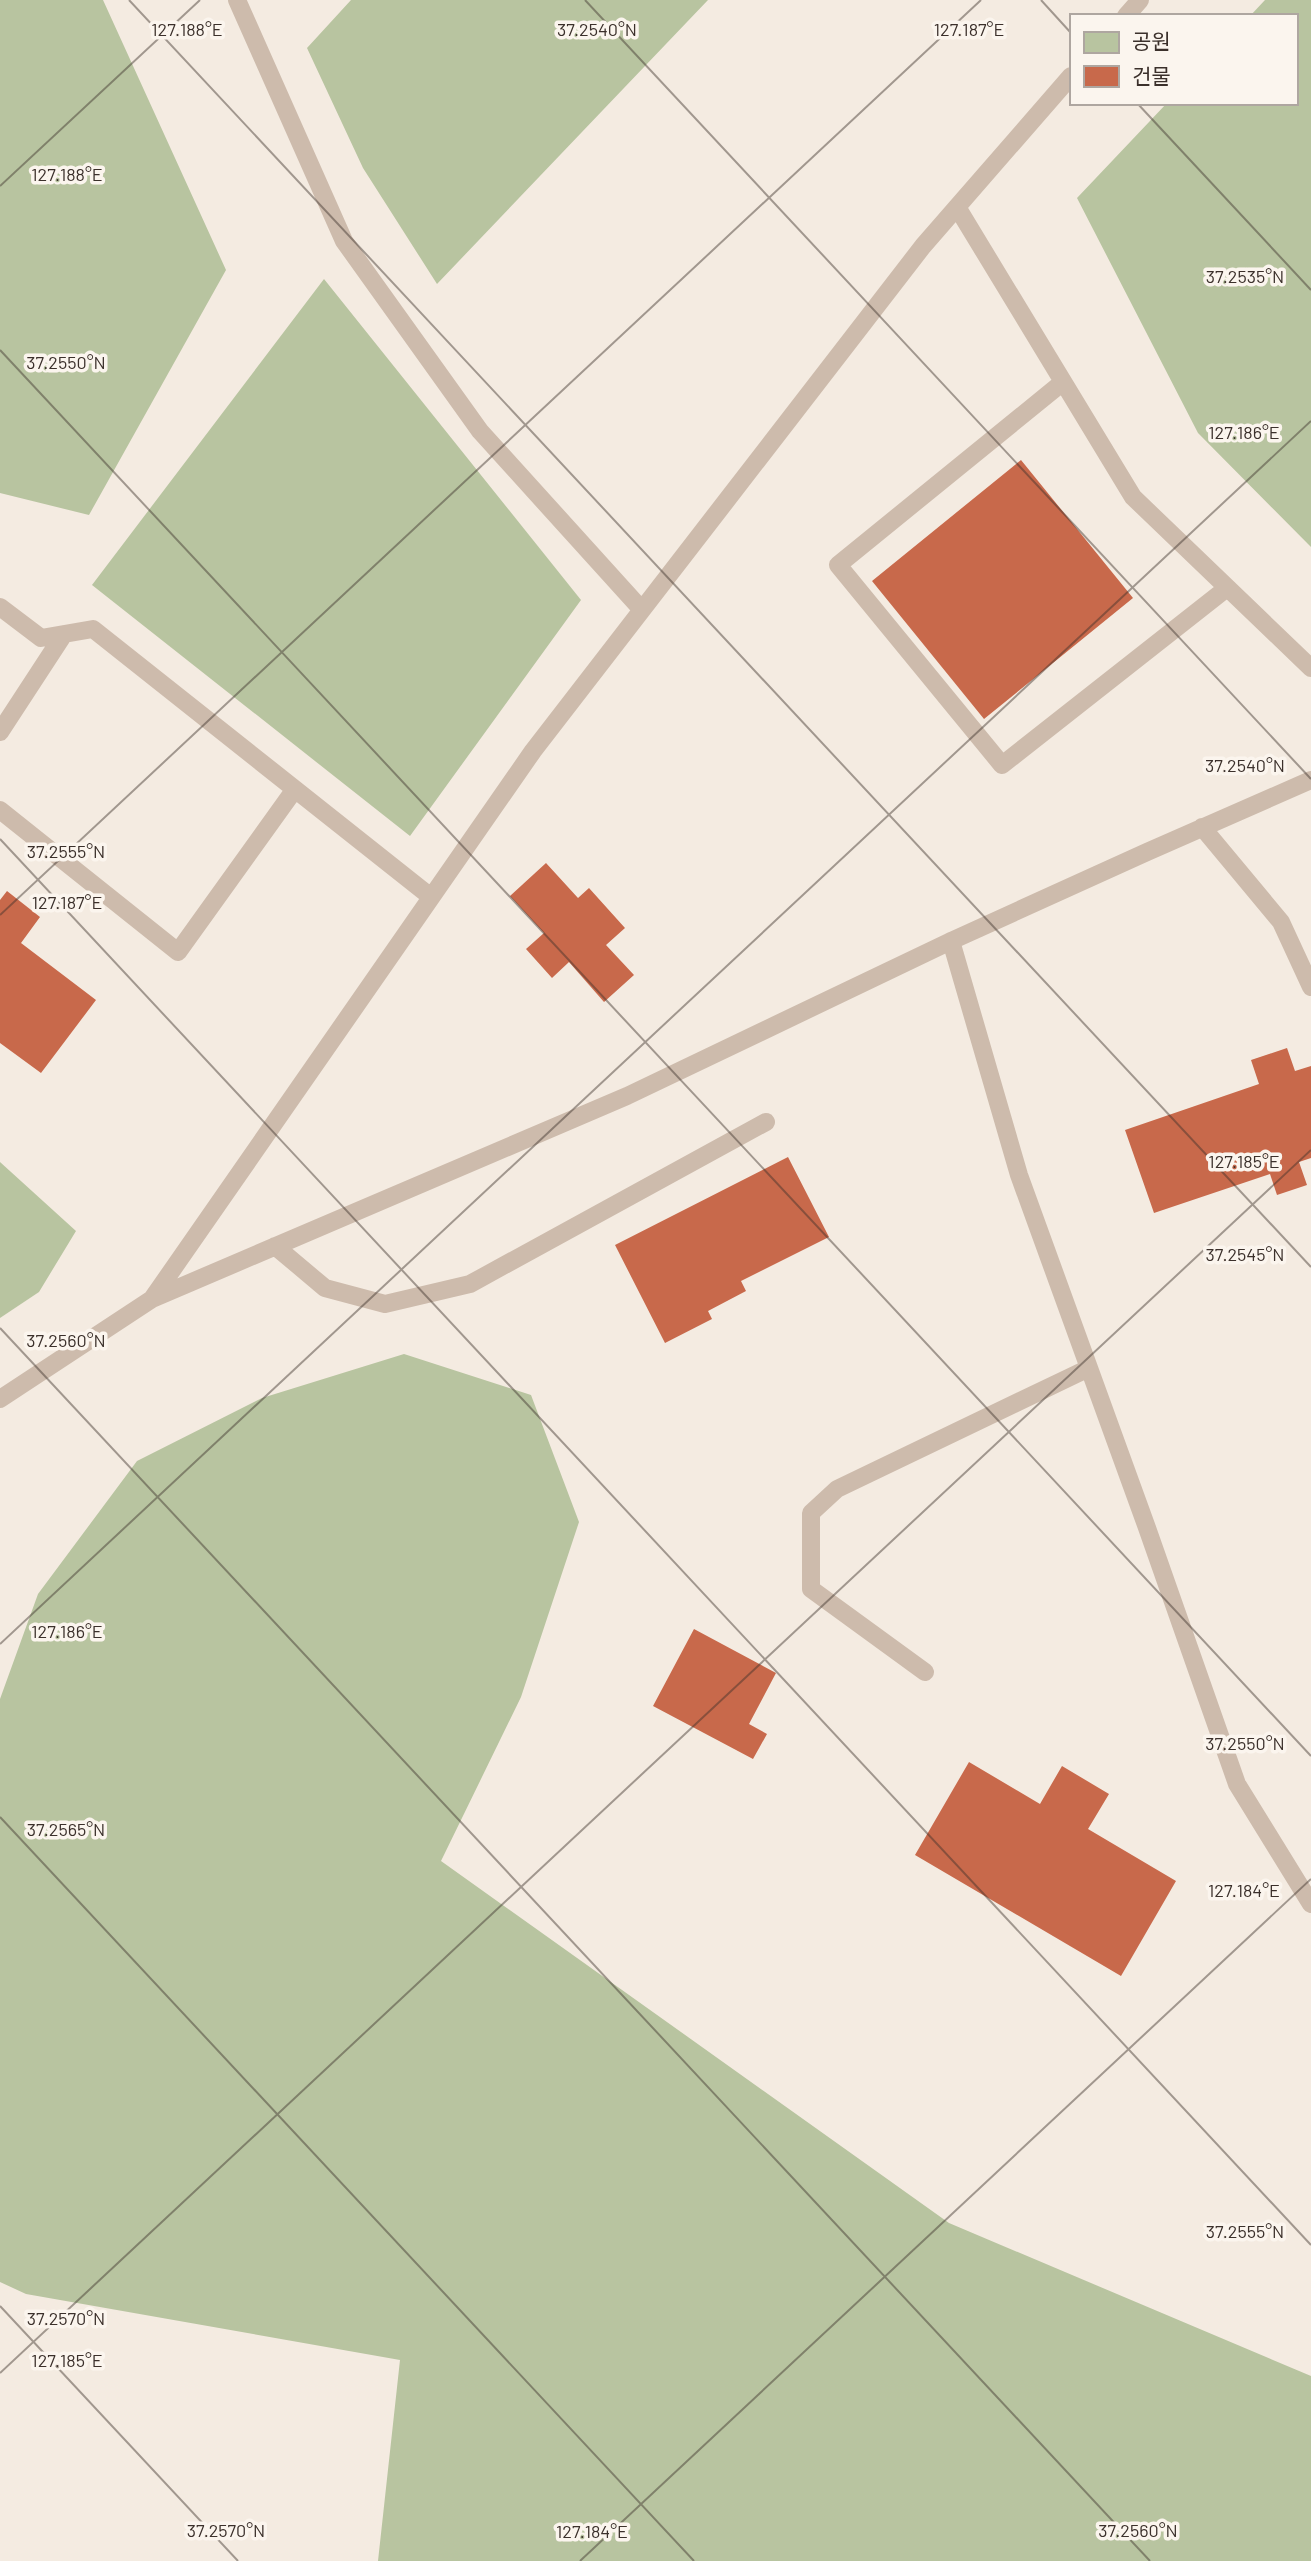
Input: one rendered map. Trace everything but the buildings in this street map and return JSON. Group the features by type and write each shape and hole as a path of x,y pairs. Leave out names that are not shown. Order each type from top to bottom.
{"lane":[{"path":"237,0 344,241 480,431 642,610"},
{"path":"1128,14 1140,0"},
{"path":"152,1299 533,751 923,246 1070,77"},
{"path":"957,207 1133,497 1311,668"},
{"path":"1063,382 838,565 1002,765 1227,588"},
{"path":"0,607 41,638 93,629 431,897"},
{"path":"0,733 64,634"},
{"path":"0,1399 152,1299 627,1096 951,941 1311,780"},
{"path":"0,810 178,952 295,789"},
{"path":"1202,827 1282,922 1311,987"},
{"path":"951,941 1019,1175 1237,1784 1311,1904"},
{"path":"275,1246 326,1288 385,1304 470,1284 766,1122"},
{"path":"925,1672 811,1589 811,1513 837,1489 1089,1368"}],"green space":[{"path":"0,0 103,0 226,270 89,515 0,493"},
{"path":"351,0 708,0 437,284 363,168 307,48"},
{"path":"1265,0 1311,0 1311,547 1198,433 1077,198 1165,105 1297,105 1297,14 1252,14"},
{"path":"324,279 581,600 410,836 92,585"},
{"path":"0,1162 76,1231 39,1292 0,1318"},
{"path":"404,1354 531,1395 579,1522 521,1697 441,1861 949,2223 1311,2376 1311,2561 378,2561 400,2360 26,2294 0,2282 0,1699 38,1594 137,1461 262,1398"}]}
